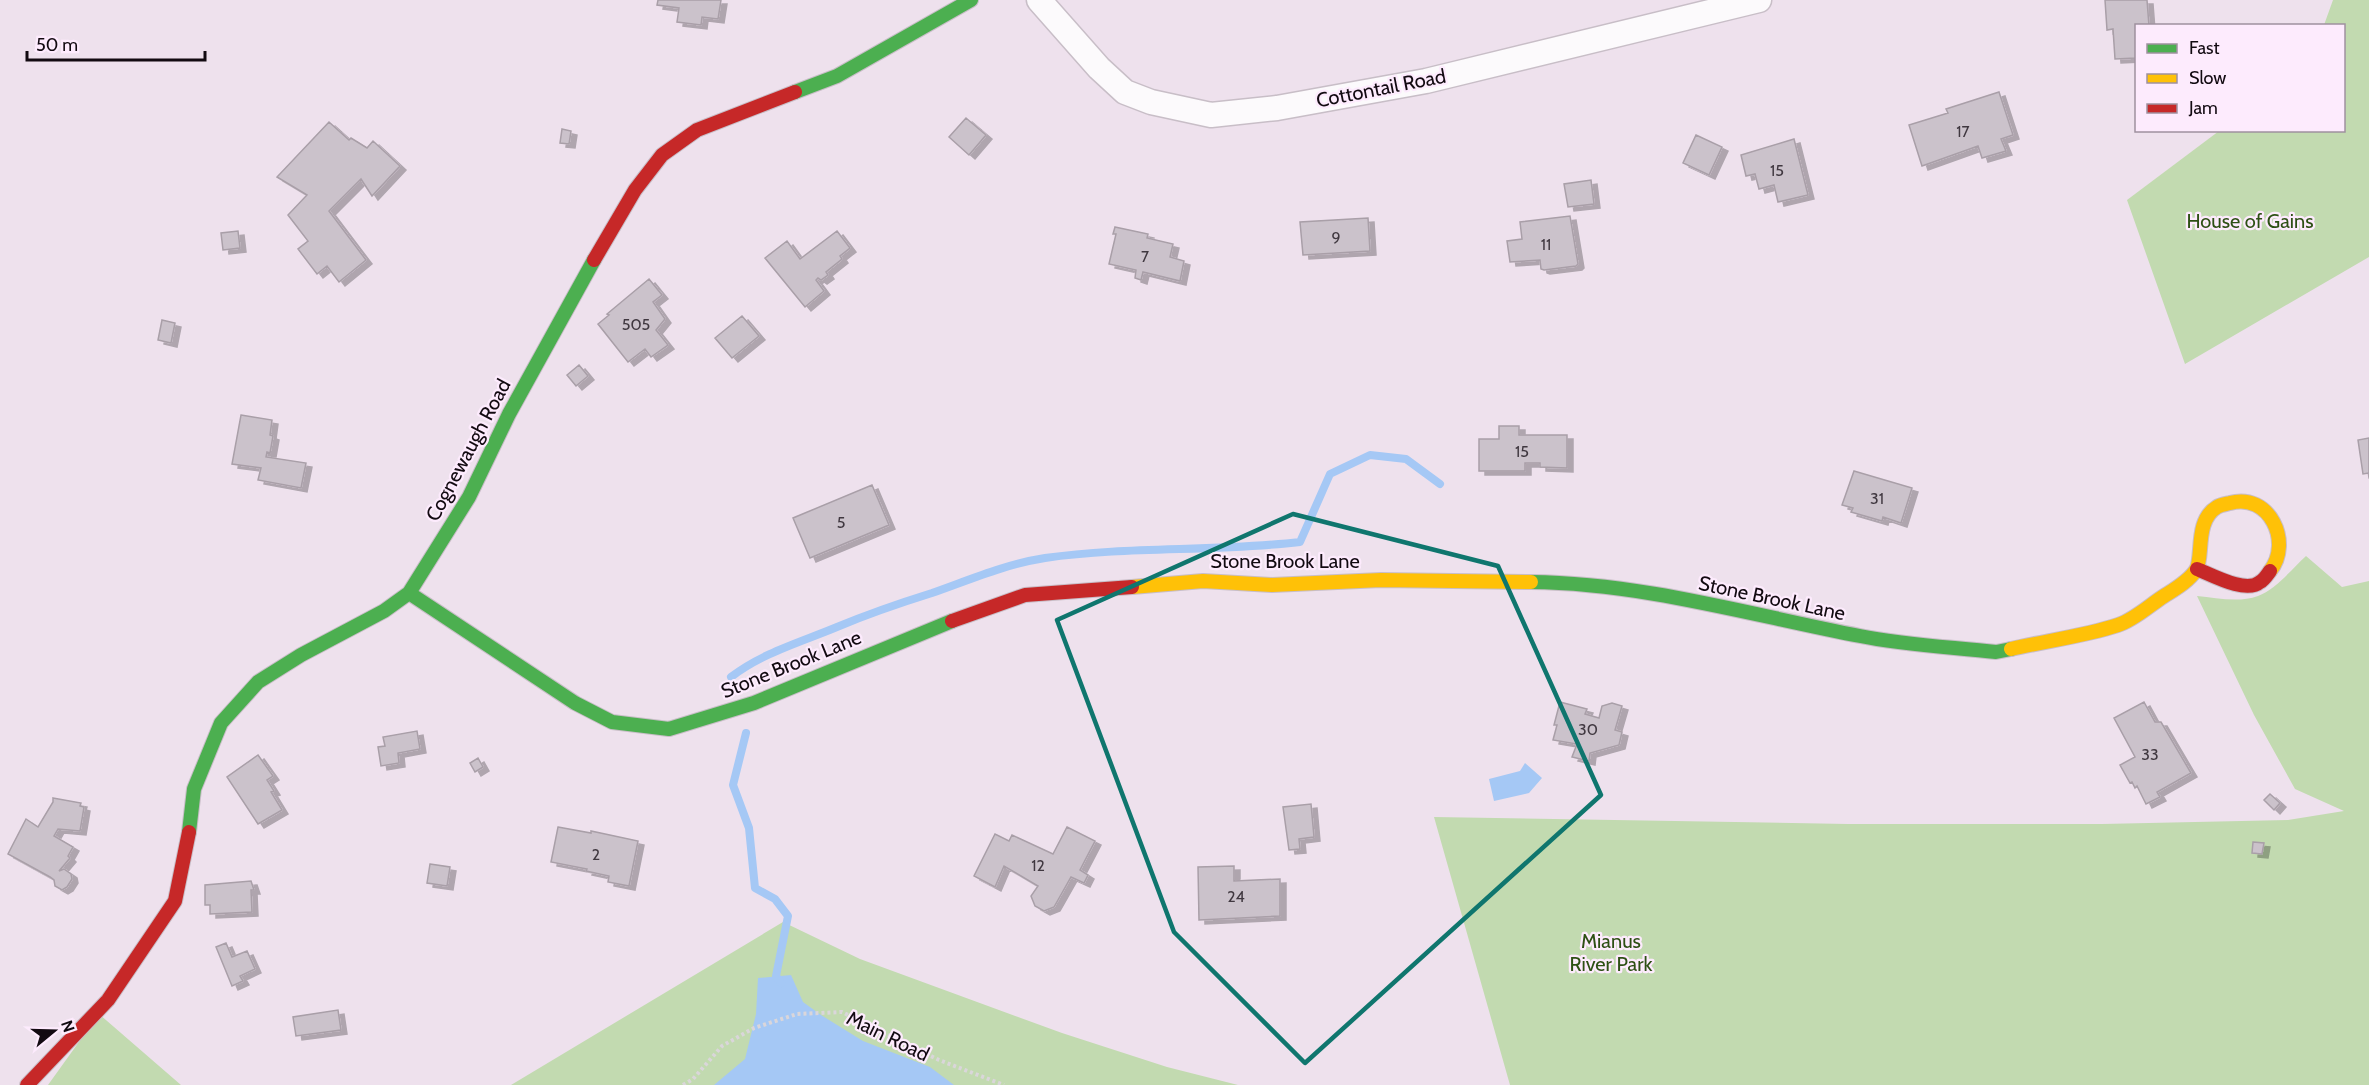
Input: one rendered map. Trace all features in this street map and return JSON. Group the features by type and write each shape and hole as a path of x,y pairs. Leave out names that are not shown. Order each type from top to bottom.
{"street":[{"name":"Cognewaugh Road","path":"27,1085 108,1000 175,901 187,848 194,789 221,723 258,682 302,655 384,611 409,593 470,497 509,414 613,225 662,154 697,130 837,76 971,0"},
{"name":"Cottontail Road","path":"1039,0 1099,68 1125,92 1151,102 1211,115 1277,108 1426,81 1759,0"},
{"path":"2237,501 2254,503 2270,514 2277,529 2280,547 2273,567 2260,583 2248,587 2231,583 2197,569 2200,536 2206,521 2216,507 2237,501"},
{"name":"Stone Brook Lane","path":"409,593 575,703 612,722 669,729 754,703 984,608 1025,595 1203,581 1272,585 1381,580 1569,582 1661,595 1863,637 1996,651 2120,626 2183,583 2197,569"}],"path":[{"name":"Main Road","path":"683,1085 693,1079 722,1046 754,1028 797,1014 842,1012 939,1060 1004,1085"}],"highlighted area":[{"path":"1293,514 1498,566 1601,795 1305,1063 1174,932 1057,620"}],"green space":[{"name":"House of Gains","path":"2333,0 2369,0 2369,257 2185,364 2127,200 2218,132 2345,132 2345,24 2324,24"},
{"name":"Mianus River Park","path":"2306,556 2342,587 2369,581 2369,1085 1510,1085 1434,817 1848,824 2102,824 2288,820 2344,811 2295,789 2254,715 2197,596 2236,600 2258,596 2277,584"},
{"path":"783,922 860,959 1062,1033 1167,1067 1238,1085 511,1085"},
{"path":"99,1014 181,1085 48,1085"}],"water":[{"path":"1525,763 1542,778 1529,793 1494,801 1489,779 1520,771"},
{"path":"791,975 803,1002 821,1015 863,1041 930,1067 954,1085 714,1085 745,1059 756,1014 758,978"}],"building":[{"path":"658,0 721,0 718,19 702,17 701,25 677,22 679,8 657,5"},
{"path":"2105,0 2147,0 2149,24 2135,24 2135,58 2115,59 2113,29 2107,30"},
{"path":"1999,92 2013,135 2001,139 2006,151 1982,158 1978,146 1922,166 1909,125 1948,113 1946,109"},
{"path":"966,118 986,135 969,155 949,137"},
{"path":"329,122 349,140 351,138 367,148 373,141 400,166 372,196 361,179 329,211 366,260 339,282 327,266 317,274 298,249 308,241 288,215 307,195 277,177"},
{"path":"562,129 571,131 569,144 560,143"},
{"path":"1696,135 1722,147 1709,175 1683,163"},
{"path":"1794,139 1808,195 1778,202 1774,185 1759,189 1755,174 1746,176 1741,155"},
{"path":"1591,180 1594,204 1568,207 1564,184"},
{"path":"1570,216 1578,264 1576,266 1544,270 1541,269 1540,260 1510,262 1507,241 1522,239 1520,222"},
{"path":"1368,218 1370,251 1303,255 1300,222"},
{"path":"1115,227 1148,234 1147,238 1173,244 1170,257 1184,261 1180,281 1143,272 1141,280 1135,278 1136,270 1109,264 1116,234 1113,234"},
{"path":"238,231 240,248 223,250 221,233"},
{"path":"837,231 850,248 840,256 842,259 826,272 828,275 821,280 818,278 816,280 824,291 805,307 765,258 787,241 800,259"},
{"path":"649,279 662,295 653,302 665,319 656,330 668,345 651,357 645,349 628,362 598,324"},
{"path":"742,316 759,336 732,358 715,338"},
{"path":"162,320 175,323 171,343 158,340"},
{"path":"579,365 588,376 576,386 567,375"},
{"path":"241,415 272,420 270,435 273,436 270,453 267,452 266,457 306,463 301,488 258,480 261,468 232,464"},
{"path":"1499,426 1519,426 1519,435 1567,435 1567,468 1540,467 1540,463 1525,463 1525,471 1479,471 1479,439 1499,439"},
{"path":"2369,438 2369,473 2363,474 2358,440"},
{"path":"1854,471 1912,488 1901,523 1883,517 1882,521 1851,512 1853,508 1842,505"},
{"path":"872,485 889,525 810,558 793,518"},
{"path":"1560,702 1587,709 1585,714 1599,718 1602,706 1612,703 1622,706 1615,730 1622,732 1619,745 1590,753 1589,761 1572,757 1577,744 1553,740"},
{"path":"2144,702 2155,722 2161,722 2191,773 2157,792 2160,797 2146,804 2137,786 2135,788 2132,782 2130,783 2120,765 2135,757 2114,718"},
{"path":"417,731 420,749 398,753 399,763 381,766 378,747 385,746 383,737"},
{"path":"258,755 273,776 267,780 282,810 258,824 227,777"},
{"path":"478,758 483,767 475,772 470,763"},
{"path":"2270,794 2280,803 2274,810 2264,800"},
{"path":"53,798 81,803 80,806 84,807 80,831 58,829 54,836 73,847 68,856 70,858 59,871 64,869 71,874 72,879 62,890 55,886 54,880 50,877 8,854 26,819 38,827 53,802"},
{"path":"1311,804 1314,837 1299,839 1300,849 1289,850 1283,807"},
{"path":"558,827 638,841 629,886 608,882 609,876 586,871 587,869 551,862"},
{"path":"1067,827 1095,841 1080,870 1088,875 1084,883 1071,877 1054,907 1044,911 1035,906 1031,896 1038,886 1004,866 995,887 974,876 995,834 1009,841 1012,835 1053,854"},
{"path":"2253,842 2264,843 2262,854 2252,853"},
{"path":"430,864 450,867 447,886 427,883"},
{"path":"1234,866 1234,881 1280,879 1280,916 1199,920 1198,867"},
{"path":"251,881 254,890 251,890 252,912 210,914 210,905 205,905 205,885"},
{"path":"226,943 232,957 247,951 255,969 240,976 243,981 232,986 216,947"},
{"path":"338,1010 341,1030 296,1036 293,1017"}],"waterway":[{"path":"731,677 756,661 796,643 896,605 1016,564 1076,554 1300,542 1330,474 1370,455 1406,459 1440,484"},
{"path":"746,733 733,785 749,828 755,888 775,899 788,916 776,976 781,983"}],"traffic: fast":[{"path":"795,92 837,76 971,0"},
{"path":"189,832 194,789 221,723 258,682 301,655 384,611 409,593 469,497 509,414 594,260"},
{"path":"1531,582 1573,584 1655,594 1893,642 1996,652 2011,649"},
{"path":"409,593 575,703 612,722 669,729 754,703 952,621"}],"traffic: slow":[{"path":"2011,649 2105,629 2124,623 2142,612 2182,584 2196,570 2205,521 2210,513 2221,505 2244,502 2256,505 2266,512 2278,534 2279,547 2270,571"},
{"path":"1132,587 1203,581 1272,585 1381,580 1531,582"}],"traffic: jam":[{"path":"594,260 635,190 662,155 697,130 795,92"},
{"path":"2197,569 2246,586 2261,581 2270,571"},
{"path":"952,621 1025,595 1132,587"},
{"path":"27,1085 108,1000 175,901 189,832"}]}
